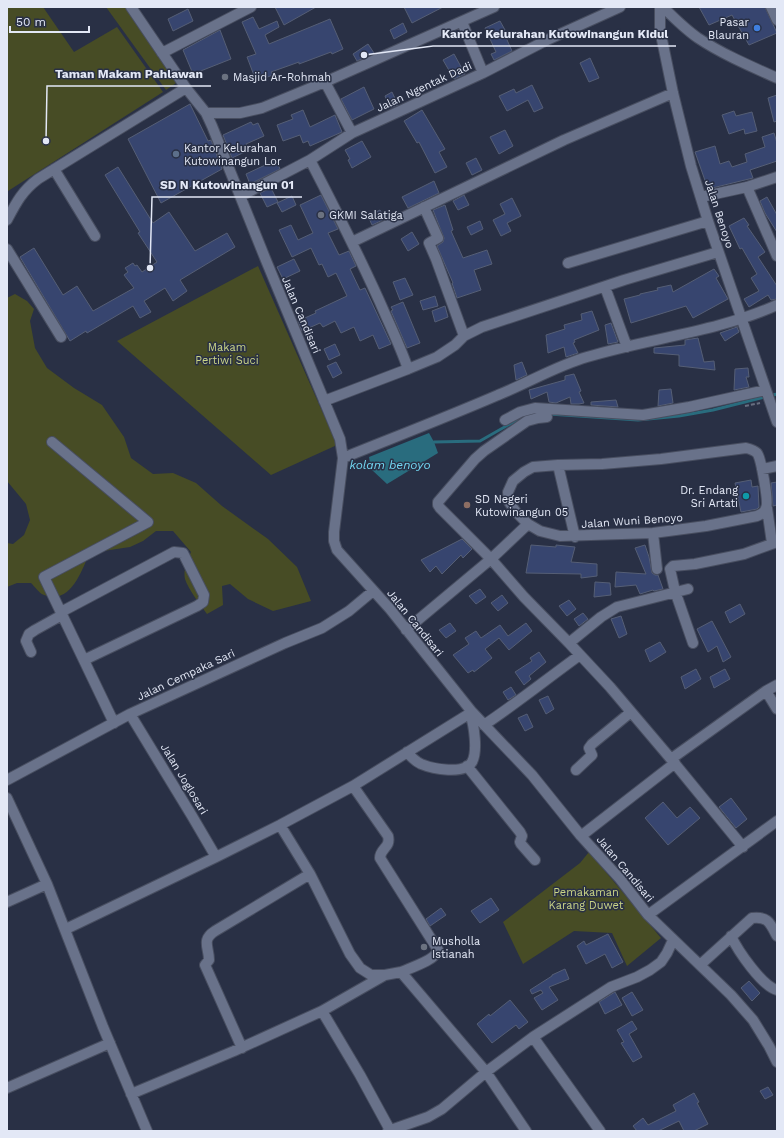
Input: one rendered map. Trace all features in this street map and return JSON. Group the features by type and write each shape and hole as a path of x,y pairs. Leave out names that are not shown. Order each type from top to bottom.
{"street":[{"name":"Jalan Candisari","path":"131,7 186,88 206,113 340,439 343,458 334,541 337,550 406,630 471,712 532,776 581,836 620,879 648,915 731,995 753,1020 777,1062"},
{"path":"162,53 251,7"},
{"path":"206,113 240,113 262,108 325,82 494,7"},
{"name":"Jalan Ngentak Dadi","path":"241,196 310,160 352,133 620,7"},
{"path":"662,7 697,38 720,51 777,78"},
{"name":"Jalan Benoyo","path":"662,7 660,30 672,93 691,166 718,252 777,422"},
{"path":"771,7 777,20"},
{"path":"462,22 483,72"},
{"path":"325,82 352,133"},
{"path":"7,220 17,200 26,188 38,179 186,88"},
{"path":"352,242 564,140 672,93"},
{"path":"310,160 352,242 400,348 408,370"},
{"path":"54,169 95,236"},
{"path":"701,197 747,187 777,177"},
{"path":"747,187 777,256"},
{"path":"424,207 438,238 429,243 464,336"},
{"path":"568,263 708,221"},
{"path":"7,249 61,336"},
{"path":"324,400 408,370 437,357 455,345 464,336 482,327 605,286 718,252"},
{"path":"605,286 627,347"},
{"path":"343,458 470,408 528,383 561,366 586,357 742,319 777,305"},
{"path":"743,847 631,712 569,643 524,597 491,559 440,508 437,503 479,454 535,408 643,415 767,394"},
{"path":"505,420 525,416 538,418 547,417"},
{"path":"52,442 148,522 44,576 114,723"},
{"path":"406,630 491,559 528,524 516,512 509,502 508,492 512,481 533,467 602,464 661,459 746,448 757,453 759,457 767,499 767,508 775,542 744,554 695,564 673,566 670,569 675,591 693,643"},
{"path":"558,465 574,537"},
{"path":"762,469 777,466"},
{"name":"Jalan Wuni Benoyo","path":"528,524 540,531 560,536 574,537 653,533 706,526 757,516 763,513 767,508"},
{"path":"653,533 657,569"},
{"path":"31,652 26,641 29,634 35,630 61,614 174,552 178,551 182,553 204,595 203,602 84,660"},
{"path":"569,643 601,616 617,608 688,588"},
{"name":"Jalan Cempaka Sari","path":"7,780 130,714 285,643 322,628 349,611 373,591"},
{"path":"484,725 517,703 538,685 580,655"},
{"path":"581,836 698,741 766,691 777,685"},
{"path":"766,691 777,709"},
{"path":"66,929 216,857 353,786 407,752 471,712 474,723 475,739 473,760 467,766 452,770 430,767 417,762 407,752"},
{"path":"576,770 592,755 589,748 592,744 631,712"},
{"name":"Jalan Joglosari","path":"130,714 216,857"},
{"path":"467,766 520,832 522,836 520,842 521,844 535,860"},
{"path":"280,825 310,874 350,954 360,968 371,975 385,975 401,972 432,958 437,954 438,950 380,858 381,853 387,846 388,836 353,786"},
{"path":"7,798 66,929 110,1043 147,1131"},
{"path":"648,915 777,821"},
{"path":"242,1048 205,965 209,960 206,946 208,938 215,931 310,874"},
{"path":"7,902 47,884"},
{"path":"700,965 752,918 761,917 766,919 777,936"},
{"path":"731,936 736,946 760,978 770,988 777,990"},
{"path":"322,1011 360,1074 389,1131 428,1117 442,1109 486,1072 533,1037 611,987 637,977 650,970 664,957 673,940"},
{"path":"401,972 486,1072 526,1131"},
{"path":"131,1094 242,1048 322,1011 385,975"},
{"path":"533,1037 600,1131"},
{"path":"7,1088 110,1043"}],"green space":[{"path":"7,7 43,7 74,52 117,27 163,92 7,193"},
{"path":"106,7 129,7 179,81 166,90"},
{"name":"Makam Pertiwi Suci","path":"258,266 337,445 271,475 117,341"},
{"path":"15,294 27,301 34,309 30,321 35,348 47,368 74,388 102,405 124,437 131,458 153,474 173,473 196,483 222,506 268,539 297,567 311,601 273,611 248,599 230,584 222,586 223,605 207,614 185,579 186,566 191,552 173,531 156,531 143,541 130,547 90,553 74,584 62,595 54,597 44,595 31,583 17,583 7,587 7,543 13,544 24,535 30,520 26,504 7,481 7,298"},
{"name":"Pemakaman Karang Duwet","path":"589,852 661,938 627,966 612,933 574,931 523,964 503,922 580,863"}],"water":[{"name":"kolam benoyo","path":"429,433 438,453 387,484 371,469 369,457"}],"building":[{"path":"275,7 316,7 284,25"},
{"path":"404,7 443,7 412,23"},
{"name":"Pasar Blauran","path":"699,7 765,7 777,33 749,45 732,15 709,25"},
{"path":"188,9 193,21 173,31 168,19"},
{"path":"253,17 259,29 277,21 279,27 265,35 269,44 330,19 343,49 332,54 331,52 299,64 299,62 271,72 273,75 262,79 261,75 255,78 247,57 256,54 242,22"},
{"path":"500,21 505,30 503,31 512,51 494,60 491,54 496,52 485,28"},
{"path":"403,23 407,32 394,39 390,30"},
{"path":"220,30 231,59 193,74 183,50"},
{"path":"368,44 374,53 357,61 353,54"},
{"path":"454,54 465,74 454,79 443,60"},
{"path":"590,58 599,78 589,82 580,63"},
{"path":"532,85 543,108 534,112 528,100 507,111 499,96 514,89 516,93"},
{"path":"364,87 374,109 352,120 341,99"},
{"path":"392,92 398,105 390,108 385,96"},
{"path":"777,95 777,121 774,122 768,98"},
{"name":"Kantor Kelurahan Kutowinangun Lor","path":"190,104 208,141 211,140 222,169 161,203 128,139"},
{"path":"303,110 310,127 335,115 342,132 310,146 308,141 303,143 300,135 283,141 277,125 293,119 291,115"},
{"path":"422,110 445,149 439,152 447,167 435,173 419,142 417,143 404,121"},
{"path":"734,111 736,116 752,112 757,131 745,134 744,129 729,134 722,115"},
{"path":"251,122 253,125 258,123 264,136 246,144 249,150 232,158 223,135"},
{"path":"505,130 513,146 499,154 490,137"},
{"path":"774,133 777,143 777,161 750,170 753,178 708,189 695,152 715,146 720,164 729,161 732,167 747,162 745,154 765,147 762,137"},
{"path":"362,141 371,157 352,168 348,160 350,159 345,150"},
{"path":"476,158 482,170 472,175 466,163"},
{"path":"276,160 280,169 250,184 246,174"},
{"path":"118,167 153,223 169,212 195,251 227,233 235,247 180,280 187,291 173,301 165,288 144,301 151,312 140,318 133,306 87,333 86,331 70,341 20,257 34,248 63,295 77,286 93,311 134,288 124,275 128,272 125,268 133,263 135,266 137,265 142,272 157,262 138,233 140,232 105,175"},
{"path":"434,181 439,193 408,208 402,197"},
{"path":"271,188 278,202 267,207 260,193"},
{"path":"321,195 338,229 328,233 339,255 349,251 356,266 350,269 360,290 365,288 391,344 379,349 373,335 360,341 354,327 341,333 335,321 323,327 320,323 302,331 298,321 347,296 336,273 328,277 322,264 319,265 311,248 292,257 279,230 291,225 298,240 313,233 300,205"},
{"path":"464,195 469,205 458,210 453,201"},
{"path":"292,196 296,205 282,212 277,203"},
{"path":"767,197 777,215 777,232 765,213 760,201"},
{"path":"512,198 521,216 507,223 511,231 501,236 493,220 505,214 500,204"},
{"path":"445,205 453,230 451,231 463,258 487,250 492,264 474,270 481,290 457,298 453,283 437,246 443,242 444,238 433,210"},
{"path":"380,210 385,219 372,225 368,216"},
{"path":"744,218 749,225 747,226 765,252 758,257 777,286 777,299 771,300 768,295 749,307 744,299 759,291 751,278 757,274 742,248 740,249 729,226"},
{"path":"480,221 483,229 471,235 467,227"},
{"path":"412,232 419,244 408,251 401,239"},
{"path":"294,259 300,271 283,279 277,267"},
{"path":"714,269 719,276 716,278 728,299 693,318 686,306 631,323 624,299 671,285 673,292"},
{"path":"405,278 413,295 400,300 393,282"},
{"path":"435,296 438,306 423,310 420,301"},
{"path":"403,302 420,343 407,348 391,311 393,310 391,307"},
{"path":"445,306 448,317 435,322 432,311"},
{"path":"592,311 599,330 574,340 575,342 573,343 578,353 566,357 564,347 548,353 546,335 565,329 564,325 582,320 581,314"},
{"path":"611,323 618,342 608,344 605,325"},
{"path":"737,327 739,332 725,341 720,333"},
{"path":"698,338 704,362 714,361 715,370 679,366 679,355 654,353 654,348 685,345 685,340"},
{"path":"335,344 340,355 329,360 324,349"},
{"path":"336,362 342,373 333,378 327,366"},
{"path":"522,362 527,375 516,380 514,365"},
{"path":"748,368 749,377 746,377 749,387 734,390 735,369"},
{"path":"574,374 584,403 571,404 570,397 556,403 549,402 547,392 531,399 529,390 565,380 565,376"},
{"path":"671,389 673,403 658,406 659,390"},
{"path":"616,400 618,407 591,405 591,402"},
{"name":"Dr. Endang Sri Artati","path":"751,480 752,487 758,486 759,507 757,509 741,512 735,483"},
{"path":"777,482 777,505 773,506 771,483"},
{"path":"462,539 472,549 463,558 461,555 442,574 436,566 430,572 421,560"},
{"path":"531,545 575,547 571,562 597,564 597,576 581,578 581,574 526,573"},
{"path":"645,545 652,573 658,575 663,589 640,594 636,585 615,587 616,572 646,574 635,548"},
{"path":"595,582 610,583 611,595 594,597"},
{"path":"480,589 486,597 476,604 469,596"},
{"path":"502,595 508,603 498,611 491,603"},
{"path":"569,600 576,609 567,616 559,606"},
{"path":"740,604 745,614 730,623 725,612"},
{"path":"583,613 588,619 579,626 574,619"},
{"path":"621,616 627,634 619,638 611,619"},
{"path":"712,621 731,657 723,662 717,646 708,652 697,629"},
{"path":"450,623 456,631 446,638 439,630"},
{"path":"526,623 532,631 509,650 499,638 485,649 492,658 474,672 473,670 468,673 453,655 469,644 465,638 476,631 481,638 500,625 508,636"},
{"path":"660,642 666,652 650,662 645,650"},
{"path":"539,652 546,662 529,676 531,679 524,685 515,672 532,661 530,658"},
{"path":"696,669 701,679 685,689 681,677"},
{"path":"725,669 730,679 714,688 710,677"},
{"path":"511,687 516,695 508,700 503,692"},
{"path":"548,696 554,709 546,714 539,700"},
{"path":"527,714 533,727 525,731 518,718"},
{"path":"731,798 747,819 736,828 719,807"},
{"path":"663,802 677,818 690,807 700,818 668,845 645,818"},
{"path":"491,898 499,910 480,923 471,911"},
{"path":"441,908 446,915 430,926 426,919"},
{"path":"608,934 623,962 612,968 605,954 586,964 577,946 584,941 586,945"},
{"path":"565,969 569,979 549,987 558,1000 542,1010 534,998 543,993 541,990 532,994 530,990 552,975"},
{"path":"749,981 760,993 752,1001 741,988"},
{"path":"615,992 622,1005 605,1014 599,1002"},
{"path":"632,992 643,1010 632,1016 622,998"},
{"path":"510,1000 528,1022 519,1029 516,1025 492,1043 477,1024"},
{"path":"632,1021 637,1029 629,1034 642,1057 633,1062 621,1043 624,1042 617,1030"},
{"path":"768,1087 773,1095 765,1099 760,1091"},
{"path":"694,1093 699,1102 697,1103 708,1124 694,1131 684,1131 679,1121 658,1131 637,1131 633,1126 643,1118 648,1125 676,1111 673,1105"}],"waterway":[{"path":"549,414 638,420 679,416 713,410 777,394"},
{"path":"434,442 480,441 522,417 529,415"}],"place":[{"name":"Pasar Blauran","path":"757,28"},
{"name":"Kantor Kelurahan Kutowinangun Kidul","path":"364,55"},
{"name":"Masjid Ar-Rohmah","path":"225,77"},
{"name":"Taman Makam Pahlawan","path":"46,141"},
{"name":"Kantor Kelurahan Kutowinangun Lor","path":"176,154"},
{"name":"GKMI Salatiga","path":"321,215"},
{"name":"SD N Kutowinangun 01","path":"150,268"},
{"name":"Dr. Endang Sri Artati","path":"746,496"},
{"name":"SD Negeri Kutowinangun 05","path":"467,505"},
{"name":"Musholla Istianah","path":"424,947"}]}
